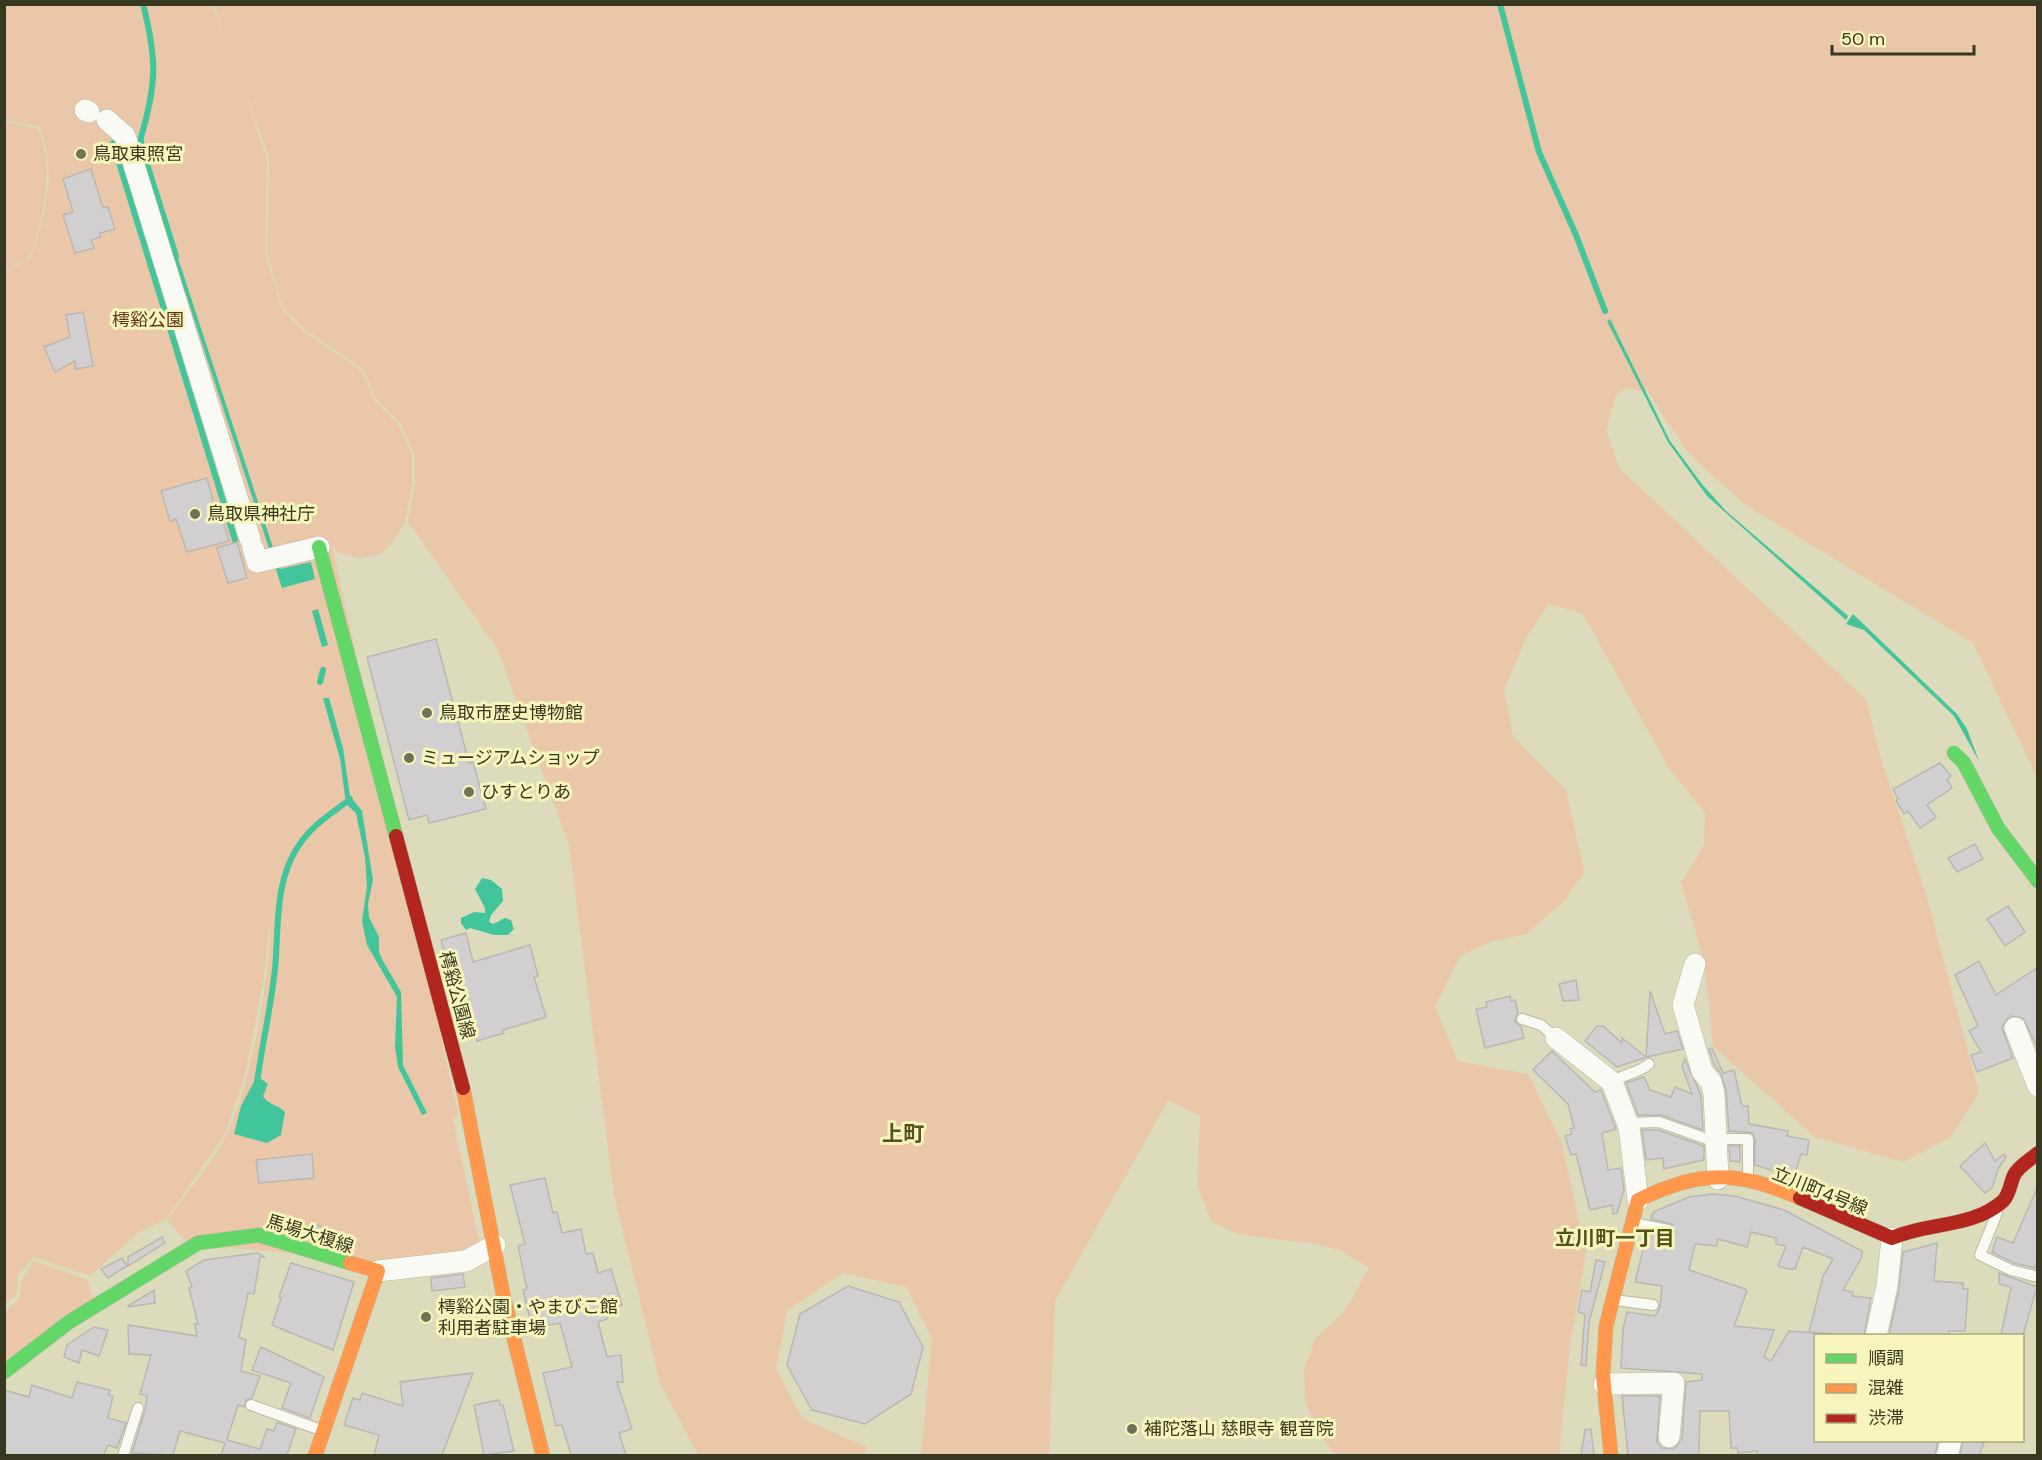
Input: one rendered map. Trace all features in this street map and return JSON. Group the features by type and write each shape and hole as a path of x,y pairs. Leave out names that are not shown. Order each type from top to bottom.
{"street":[{"path":"94,114 125,136 263,551 319,547"},
{"name":"樗谿公園線","path":"319,547 468,1108 503,1294 543,1455"},
{"path":"1954,753 1964,763 1998,828 2037,881"},
{"path":"1695,964 1683,1005 1702,1071 1713,1088 1718,1139 1718,1179"},
{"path":"2015,1028 2037,1086"},
{"path":"1556,1038 1612,1082 1627,1123 1638,1200 1611,1299 1606,1326 1604,1384 1611,1455"},
{"path":"1876,1334 1887,1286 1892,1238 1908,1229 1958,1223 1999,1204 2005,1200 2016,1172 2037,1153"},
{"name":"立川町4号線","path":"1638,1200 1686,1180 1718,1179 1748,1182 1792,1195 1864,1229 1892,1238"},
{"name":"馬場大榎線","path":"4,1372 69,1322 198,1243 259,1235 378,1271"},
{"path":"315,1455 378,1271 466,1261 495,1245"},
{"path":"1604,1384 1674,1383 1670,1437"}],"lane":[{"path":"1522,1019 1540,1025 1556,1038"},
{"path":"1612,1082 1623,1075 1643,1069 1649,1064"},
{"path":"1627,1123 1659,1122 1696,1137 1748,1139 1748,1182"},
{"path":"1999,1204 1995,1224 1980,1255 2011,1270 2037,1277"},
{"path":"1632,1223 1668,1230"},
{"path":"1611,1299 1653,1305"},
{"path":"251,1405 324,1431"},
{"path":"123,1455 138,1408"}],"green space":[{"name":"樗谿公園","path":"5,5 212,5 226,41 214,5 2037,5 2037,777 1973,643 1747,506 1689,454 1648,392 1627,388 1616,395 1606,429 1619,468 1866,699 1882,763 1927,898 1979,1093 1950,1138 1903,1162 1815,1137 1713,1046 1704,961 1681,882 1704,846 1705,813 1670,770 1583,614 1549,604 1527,636 1504,690 1513,736 1566,790 1584,872 1566,899 1527,934 1493,941 1461,955 1435,1007 1458,1061 1528,1074 1561,1141 1586,1252 1570,1346 1559,1455 1335,1455 1314,1427 1305,1398 1304,1369 1315,1339 1345,1311 1369,1268 1342,1251 1315,1244 1238,1234 1211,1221 1197,1184 1200,1115 1168,1101 1055,1301 1049,1455 921,1455 932,1338 906,1287 843,1273 787,1311 776,1369 803,1419 866,1447 865,1455 698,1455 660,1383 614,1195 569,845 498,650 408,522 415,484 415,456 401,424 376,399 363,369 304,329 283,308 267,253 269,157 238,73 267,159 265,253 282,309 302,330 362,371 374,400 399,425 412,455 412,483 405,522 390,546 380,554 360,558 338,553 332,546 458,1114 453,1120 479,1242 465,1253 376,1264 361,1258 189,1245 167,1220 214,1156 236,1114 258,1029 270,942 270,920 264,977 245,1075 225,1134 166,1219 139,1232 90,1276 34,1257 18,1275 16,1295 5,1304 5,271 30,259 44,210 48,159 39,127 5,120"},
{"path":"5,121 38,129 43,144 47,177 43,211 29,258 5,270"},
{"path":"34,1261 88,1280 93,1299 5,1360 5,1311 19,1299 22,1280"}],"shaded area":[{"path":"171,249 175,249 280,569 311,562 315,579 282,588"},
{"path":"1610,319 1670,441 1702,484 1726,511 1848,616 1846,620 1707,496 1668,442 1607,321"},
{"path":"318,609 328,645 322,647 312,611"},
{"path":"1853,614 1957,714 1967,729 1979,761 1954,716 1864,630 1846,624"},
{"path":"323,698 329,698 343,748 350,796 362,811 373,880 368,904 369,917 379,937 379,952 401,992 403,1065 427,1113 422,1115 398,1067 395,1047 397,997 367,945 362,921 367,886 365,857 356,813 346,804 340,759"},
{"path":"482,878 491,880 502,889 503,901 491,915 489,922 493,924 505,918 511,920 514,929 508,935 494,935 470,928 466,930 461,923 461,918 474,912 485,913 485,908 475,889"},
{"path":"257,1076 268,1084 263,1096 265,1099 285,1112 281,1135 267,1143 234,1134 241,1106"}],"building":[{"path":"91,169 103,208 108,207 115,229 100,233 100,237 91,240 94,248 75,253 63,215 73,212 63,179"},
{"path":"83,312 93,366 76,369 75,361 55,372 44,347 70,337 66,315"},
{"name":"鳥取県神社庁","path":"207,478 215,509 220,508 229,541 187,552 176,519 170,521 161,491"},
{"path":"237,542 247,578 228,583 217,548"},
{"path":"436,639 469,763 473,762 486,809 429,823 427,815 409,820 367,657"},
{"path":"1940,763 1951,776 1947,780 1952,788 1927,805 1936,817 1920,828 1908,811 1904,814 1896,801 1898,799 1893,789"},
{"path":"1975,844 1983,859 1957,872 1948,858"},
{"path":"2008,906 2025,932 2005,946 1987,919"},
{"path":"466,933 473,962 530,945 538,976 534,977 546,1017 503,1030 504,1033 477,1041 476,1034 467,1036 441,940"},
{"path":"1979,961 1996,995 2037,968 2037,1047 2023,1018 2010,1016 2002,1027 2013,1058 1977,1072 1971,1055 1981,1052 1969,1031 1978,1026 1955,975"},
{"path":"1576,980 1579,1000 1563,1001 1559,984"},
{"path":"1650,991 1665,1034 1677,1031 1683,1049 1617,1067 1585,1041 1597,1026 1603,1026 1622,1043 1622,1038 1646,1057"},
{"path":"1510,996 1511,1001 1515,1000 1518,1013 1515,1021 1521,1027 1524,1038 1485,1048 1476,1009 1487,1007 1486,1002"},
{"path":"1712,1048 1723,1073 1734,1070 1742,1106 1748,1106 1749,1124 1788,1131 1787,1136 1809,1140 1807,1155 1801,1154 1794,1177 1755,1165 1755,1139 1752,1133 1729,1131 1726,1090 1721,1074 1714,1065 1709,1049"},
{"path":"1552,1051 1595,1092 1601,1090 1616,1129 1602,1133 1608,1170 1621,1168 1624,1190 1617,1213 1613,1214 1612,1205 1590,1210 1576,1154 1571,1155 1565,1136 1572,1134 1570,1129 1574,1128 1568,1104 1533,1070"},
{"path":"1685,1059 1701,1095 1703,1130 1661,1115 1638,1115 1626,1083 1644,1077 1650,1090 1671,1097 1675,1087 1692,1094 1682,1066"},
{"path":"1642,1130 1658,1130 1704,1146 1704,1160 1664,1169 1663,1158 1646,1160"},
{"path":"1985,1143 1995,1161 2004,1154 2006,1157 1998,1169 1992,1188 1985,1193 1960,1166"},
{"path":"1729,1146 1740,1146 1740,1162 1730,1161"},
{"path":"312,1154 314,1178 259,1183 256,1160"},
{"path":"545,1178 553,1213 557,1212 562,1233 581,1229 586,1254 593,1253 598,1273 611,1269 622,1305 605,1310 607,1319 598,1322 607,1357 621,1355 623,1382 617,1382 632,1429 619,1433 626,1455 571,1455 562,1425 556,1426 543,1373 572,1367 560,1323 532,1328 523,1290 527,1289 518,1246 525,1244 510,1185"},
{"path":"2037,1188 2035,1268 2014,1263 1992,1252 1997,1237 2013,1243"},
{"path":"1712,1194 1735,1196 1784,1210 1862,1251 1862,1257 1843,1290 1853,1292 1852,1296 1871,1298 1864,1334 1809,1332 1823,1276 1833,1259 1803,1247 1795,1269 1778,1266 1786,1246 1776,1244 1776,1238 1751,1232 1747,1247 1718,1239 1717,1246 1695,1244 1689,1270 1747,1291 1734,1326 1774,1330 1764,1357 1771,1361 1789,1331 1815,1333 1814,1442 1938,1442 1935,1455 1757,1455 1757,1451 1738,1453 1737,1448 1731,1448 1729,1411 1700,1411 1699,1455 1628,1455 1622,1396 1660,1396 1657,1442 1662,1448 1674,1449 1682,1438 1686,1382 1702,1380 1702,1374 1621,1368 1623,1329 1627,1312 1655,1316 1660,1307 1662,1286 1635,1282 1647,1234 1667,1237 1675,1232 1672,1224 1651,1219 1653,1212 1689,1197"},
{"path":"310,1223 329,1229 327,1238 308,1232"},
{"path":"162,1237 165,1243 128,1266 128,1257"},
{"path":"1937,1243 1934,1281 1963,1283 1963,1289 1968,1289 1965,1331 1949,1331 1948,1334 1889,1334 1899,1289 1903,1252"},
{"path":"258,1253 264,1257 260,1257 254,1294 248,1293 239,1337 246,1340 241,1371 260,1376 252,1398 246,1400 244,1407 238,1405 227,1440 260,1449 267,1429 274,1431 277,1422 296,1429 287,1455 221,1455 225,1443 180,1431 173,1455 132,1453 145,1410 147,1396 140,1394 151,1355 129,1354 128,1325 197,1336 195,1324 198,1324 189,1288 192,1287 186,1271 204,1260"},
{"path":"122,1258 127,1266 108,1278 101,1269"},
{"path":"1596,1260 1605,1262 1589,1322 1586,1366 1581,1365 1585,1314 1578,1312 1582,1290 1590,1292"},
{"path":"291,1263 354,1282 333,1350 272,1325"},
{"path":"1999,1273 2037,1287 2023,1334 2001,1334 2011,1287 1999,1284"},
{"path":"463,1274 465,1287 432,1291 431,1278"},
{"path":"848,1286 899,1302 923,1347 911,1394 865,1424 812,1410 787,1365 800,1314"},
{"path":"154,1290 155,1303 128,1307 128,1306"},
{"path":"94,1327 108,1330 99,1356 82,1350 79,1363 64,1357 67,1345"},
{"path":"261,1347 324,1377 310,1418 282,1408 291,1383 252,1370"},
{"path":"473,1373 442,1455 374,1455 379,1435 344,1425 353,1398 360,1400 362,1393 403,1406 400,1382"},
{"path":"77,1382 110,1390 109,1395 113,1396 108,1418 126,1423 117,1448 108,1445 104,1455 4,1455 4,1390 29,1397 32,1385 72,1398"},
{"path":"499,1400 500,1405 503,1405 514,1451 484,1455 474,1405"},
{"path":"1591,1429 1594,1455 1581,1455 1585,1430"},
{"path":"1963,1442 1984,1443 1979,1455 1960,1455"}],"waterway":[{"path":"143,4 151,40 153,71 150,101 141,145 176,256"},
{"path":"1500,4 1539,152 1576,235 1605,311"},
{"path":"113,143 235,540"},
{"path":"320,682 323,670"},
{"path":"257,1083 275,969 279,905 285,874 299,845 310,831 350,799"}],"traffic: fast":[{"path":"319,547 396,836"},
{"path":"1954,753 1964,763 1998,828 2038,881"},
{"path":"4,1372 69,1322 198,1243 259,1235 350,1263"}],"traffic: slow":[{"path":"463,1088 503,1294 543,1456"},
{"path":"1611,1456 1603,1375 1606,1326 1638,1200 1681,1183 1719,1177 1756,1182 1800,1198"},
{"path":"315,1456 378,1271 350,1263"}],"traffic: jam":[{"path":"396,836 463,1088"},
{"path":"1800,1198 1892,1238 1920,1229 1964,1220 1991,1210 2003,1201 2009,1192 2016,1172 2038,1153"}],"place":[{"name":"鳥取東照宮","path":"81,154"},
{"name":"鳥取県神社庁","path":"195,514"},
{"name":"鳥取市歴史博物館","path":"427,713"},
{"name":"ミュージアムショップ","path":"409,758"},
{"name":"ひすとりあ","path":"469,792"},
{"name":"樗谿公園・やまびこ館 利用者駐車場","path":"426,1317"},
{"name":"補陀落山 慈眼寺 観音院","path":"1132,1429"}],"district":[{"name":"上町","path":"903,1134"},
{"name":"立川町一丁目","path":"1615,1238"}]}
